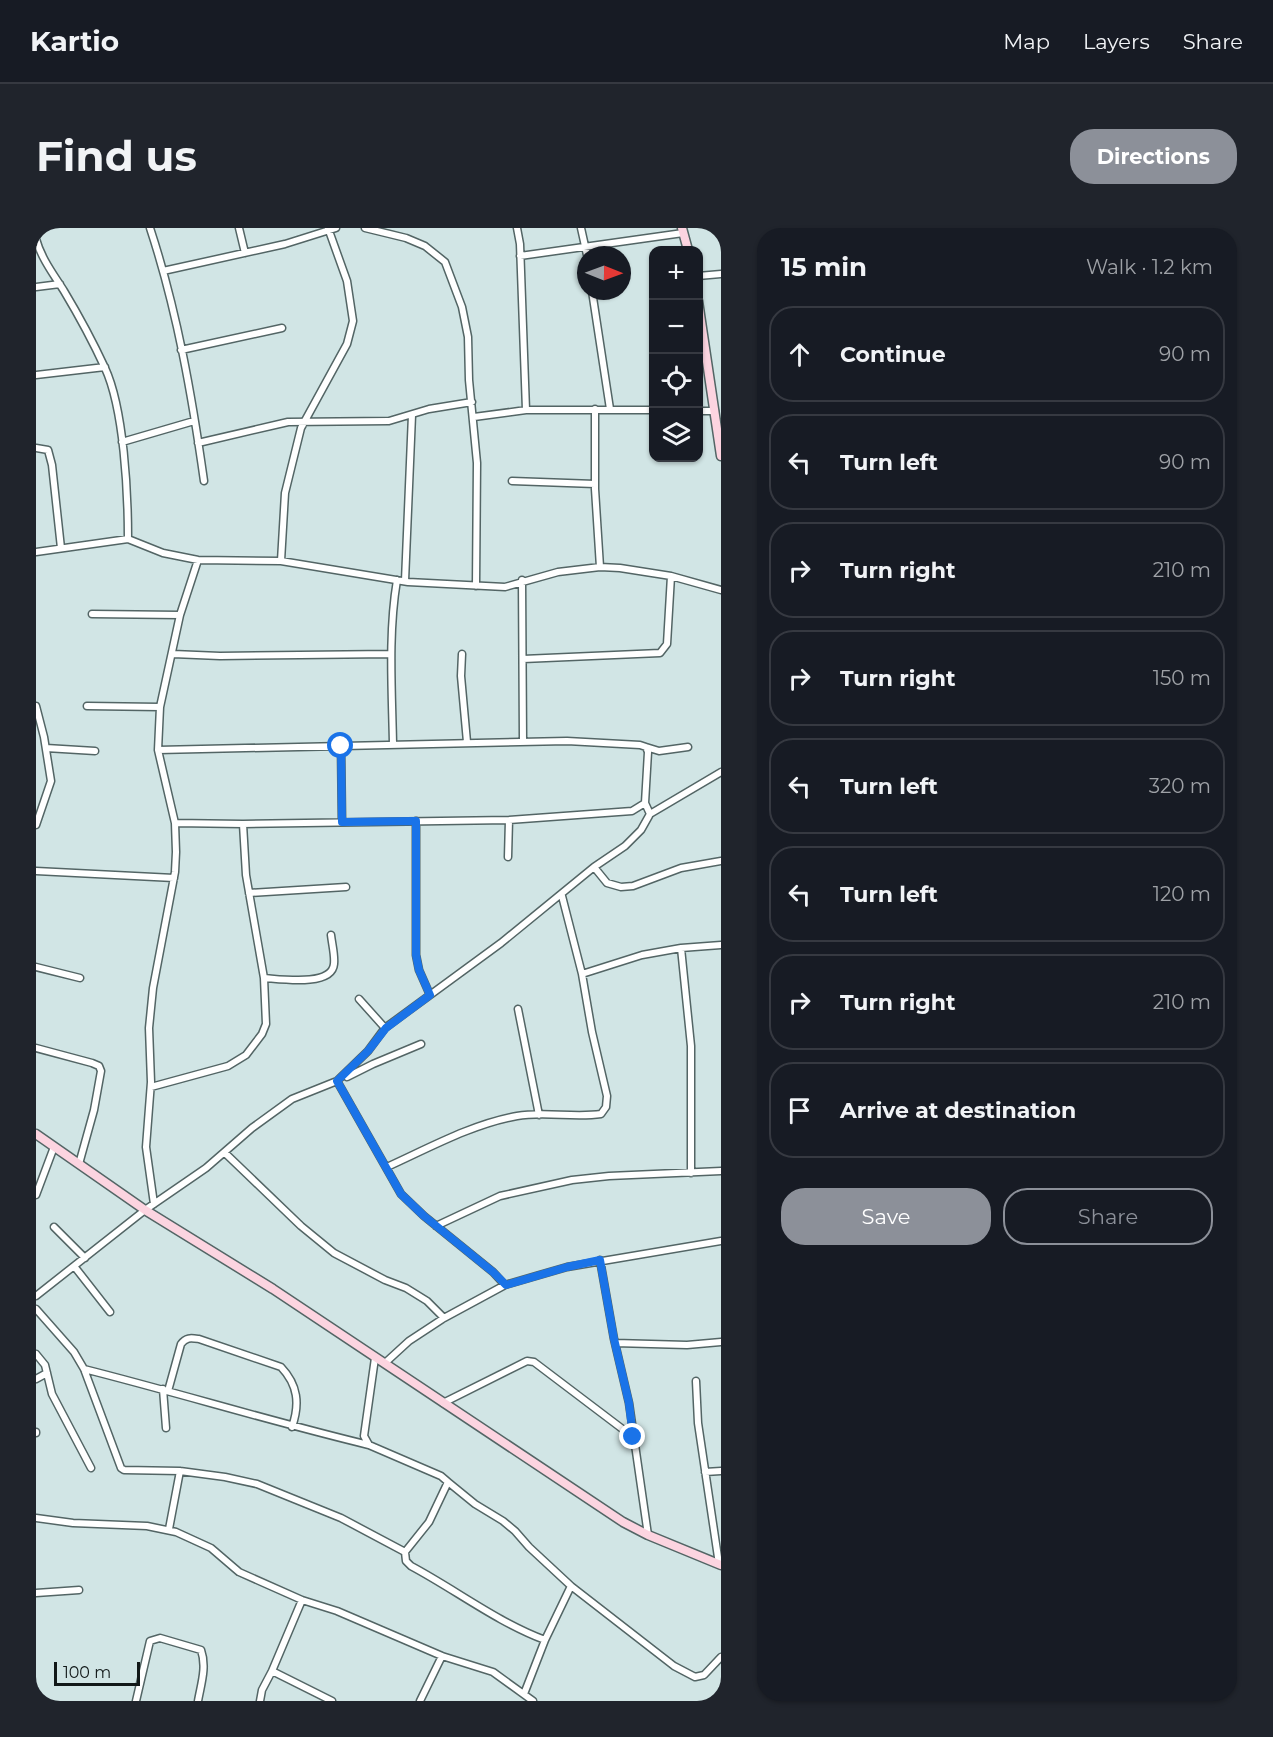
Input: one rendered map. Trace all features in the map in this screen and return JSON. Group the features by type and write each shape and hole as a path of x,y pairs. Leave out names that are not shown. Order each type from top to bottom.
{"street":[{"path":"150,228 163,271 181,350 204,481"},
{"path":"239,228 245,253"},
{"path":"365,228 406,238 424,246 445,262 462,307 468,337 471,402 474,417 477,506 476,586"},
{"path":"517,228 526,410"},
{"path":"581,228 585,246"},
{"path":"163,271 285,244 331,229 347,281 353,321 347,344 304,422 285,493 281,561"},
{"path":"591,246 683,231 687,246"},
{"path":"36,239 111,382 122,442 128,539"},
{"path":"520,256 577,248"},
{"path":"703,276 721,274"},
{"path":"36,287 60,284"},
{"path":"593,300 610,409"},
{"path":"703,325 718,416 721,456"},
{"path":"181,350 282,328"},
{"path":"36,375 105,367"},
{"path":"198,443 288,422 389,421 429,409 471,402"},
{"path":"595,409 595,484 600,567"},
{"path":"474,417 526,410 649,410"},
{"path":"703,412 718,416"},
{"path":"405,581 412,415"},
{"path":"122,442 194,421"},
{"path":"36,448 48,450 52,465 61,548"},
{"path":"513,481 595,484"},
{"path":"36,552 128,539 163,553 198,560 281,561 405,581 505,587 522,580 558,572 600,567 671,576 721,590"},
{"path":"154,1204 146,1146 151,1087 149,1028 153,988 174,878 175,823 158,750 160,706 180,615 198,560"},
{"path":"523,658 660,653 667,644 671,576"},
{"path":"393,744 391,654 397,580"},
{"path":"522,580 523,741"},
{"path":"92,614 180,615"},
{"path":"173,654 220,656 391,654"},
{"path":"462,654 461,676 467,742"},
{"path":"36,706 51,781 36,825"},
{"path":"87,706 160,706"},
{"path":"36,738 44,737"},
{"path":"158,750 523,741 567,741 646,747 659,751 688,747"},
{"path":"341,746 342,822"},
{"path":"646,747 648,752 645,803 650,814"},
{"path":"46,748 95,751"},
{"path":"36,1296 145,1210 225,1153 252,1128 292,1099 337,1081 368,1051 386,1028 501,944 562,896 594,867 625,846 641,830 650,814 721,772"},
{"path":"175,823 509,820 632,811 645,803"},
{"path":"508,857 509,820"},
{"path":"416,821 416,955 419,970 430,995"},
{"path":"151,1087 220,1069 246,1055 262,1034 266,1024 264,978 249,892 243,824"},
{"path":"594,867 606,883 621,887 633,886 681,868 721,861"},
{"path":"36,871 174,878"},
{"path":"249,892 346,887"},
{"path":"387,1167 473,1128 518,1116 583,1116 601,1113 606,1107 607,1096 592,1032 582,974 562,896"},
{"path":"264,978 316,980 331,972 334,965 331,935"},
{"path":"582,974 642,955 681,948 721,945"},
{"path":"681,948 691,1046 692,1173"},
{"path":"36,967 80,978"},
{"path":"359,999 386,1028"},
{"path":"518,1009 539,1115"},
{"path":"347,1077 421,1044"},
{"path":"36,1048 92,1063 99,1066 102,1071 79,1164"},
{"path":"368,1051 373,1064"},
{"path":"337,1081 401,1194 436,1227 506,1285"},
{"path":"36,1134 145,1210 273,1289 566,1485 648,1535 720,1565"},
{"path":"36,1195 54,1147"},
{"path":"225,1153 301,1226 334,1253 385,1280 406,1288 427,1301 444,1318"},
{"path":"436,1227 500,1196 549,1185 609,1176 721,1171"},
{"path":"54,1227 85,1258"},
{"path":"385,1363 409,1341 444,1318 506,1285 600,1260 721,1241"},
{"path":"600,1260 615,1344 629,1403 648,1535"},
{"path":"74,1266 110,1312"},
{"path":"36,1309 74,1352 84,1369 121,1468 129,1471 180,1471 257,1484 340,1518 405,1552"},
{"path":"166,1428 166,1390 181,1344 184,1340 191,1338 281,1367 288,1375 297,1396 297,1414 292,1427"},
{"path":"615,1344 687,1345 721,1342"},
{"path":"36,1354 47,1372 52,1394 90,1468"},
{"path":"369,1445 364,1436 375,1358"},
{"path":"444,1403 527,1361 534,1362 633,1437"},
{"path":"84,1369 292,1427 369,1445 441,1476 475,1504 514,1531 571,1586 686,1674 695,1677 704,1675 721,1657"},
{"path":"36,1379 47,1372"},
{"path":"696,1381 698,1423 720,1565"},
{"path":"705,1472 721,1470"},
{"path":"169,1530 180,1471"},
{"path":"448,1482 429,1522 405,1552 406,1561 482,1610 545,1640"},
{"path":"36,1518 72,1523 147,1526 169,1530 211,1548 239,1572 302,1600 337,1611 442,1656 493,1672 533,1701"},
{"path":"524,1694 545,1640 571,1586"},
{"path":"36,1593 79,1590"},
{"path":"260,1701 262,1690 302,1600"},
{"path":"136,1701 150,1641 160,1638 201,1650 204,1669 198,1701"},
{"path":"420,1701 442,1656"},
{"path":"272,1671 332,1701"}],"route":[{"path":"341,746 342,822 416,821 416,955 419,970 430,995 386,1028 368,1051 337,1081 401,1194 506,1285 600,1260 614,1339 629,1403 633,1437"}]}
